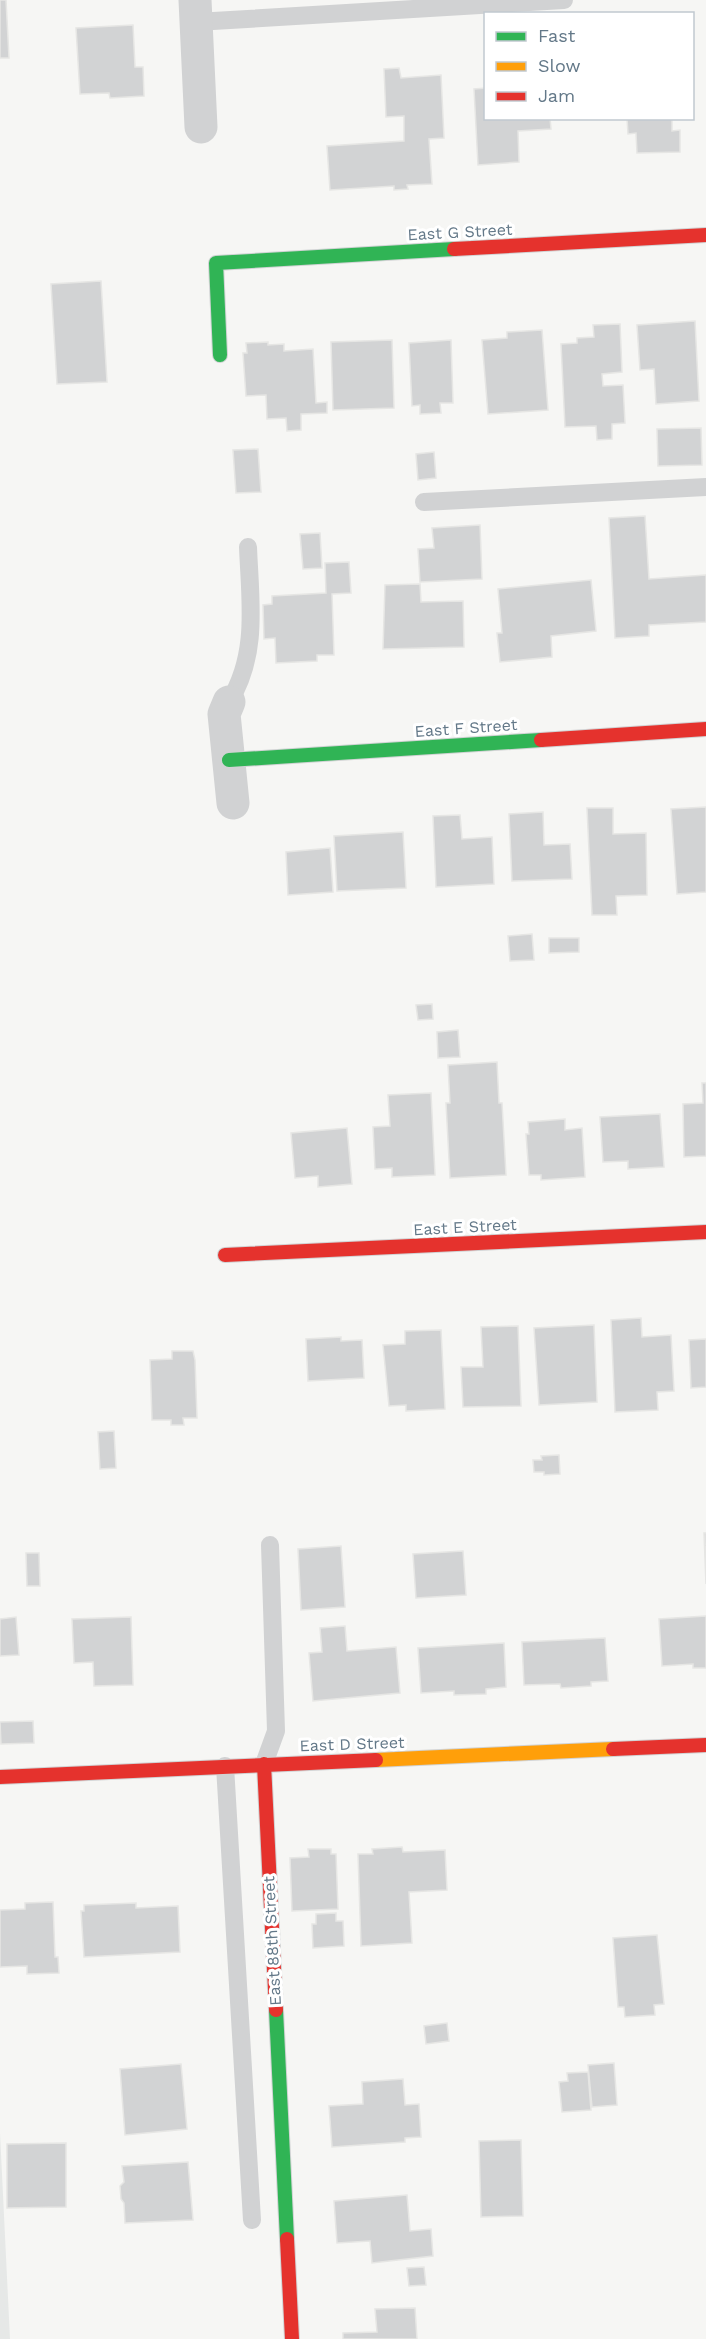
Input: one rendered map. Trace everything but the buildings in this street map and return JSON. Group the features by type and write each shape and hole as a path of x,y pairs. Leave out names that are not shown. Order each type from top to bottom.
{"street":[{"path":"195,11 201,127"},
{"name":"East G Street","path":"220,355 216,263 706,235"},
{"path":"229,702 224,714 234,803"},
{"name":"East F Street","path":"229,760 706,729"},
{"name":"East E Street","path":"225,1255 706,1232"},
{"name":"East D Street","path":"0,1777 706,1745"},
{"name":"East 88th Street","path":"264,1764 292,2339"}],"lane":[{"path":"195,11 564,0"},
{"path":"424,502 706,486"},
{"path":"229,702 241,683 247,666 250,624 248,547"},
{"name":"East 88th Street","path":"264,1764 276,1731 270,1545"},
{"path":"225,1766 252,2220"}],"shaded area":[{"path":"0,2133 10,2339 0,2339"}],"traffic: fast":[{"path":"220,355 216,263 454,249"},
{"path":"229,760 541,740"},
{"path":"276,2010 287,2239"}],"traffic: slow":[{"path":"376,1760 613,1749"}],"traffic: jam":[{"path":"454,249 706,235"},
{"path":"541,740 706,729"},
{"path":"225,1255 706,1232"},
{"path":"613,1749 706,1745"},
{"path":"0,1777 376,1760"},
{"path":"264,1764 276,2010"},
{"path":"287,2239 292,2339"}]}
